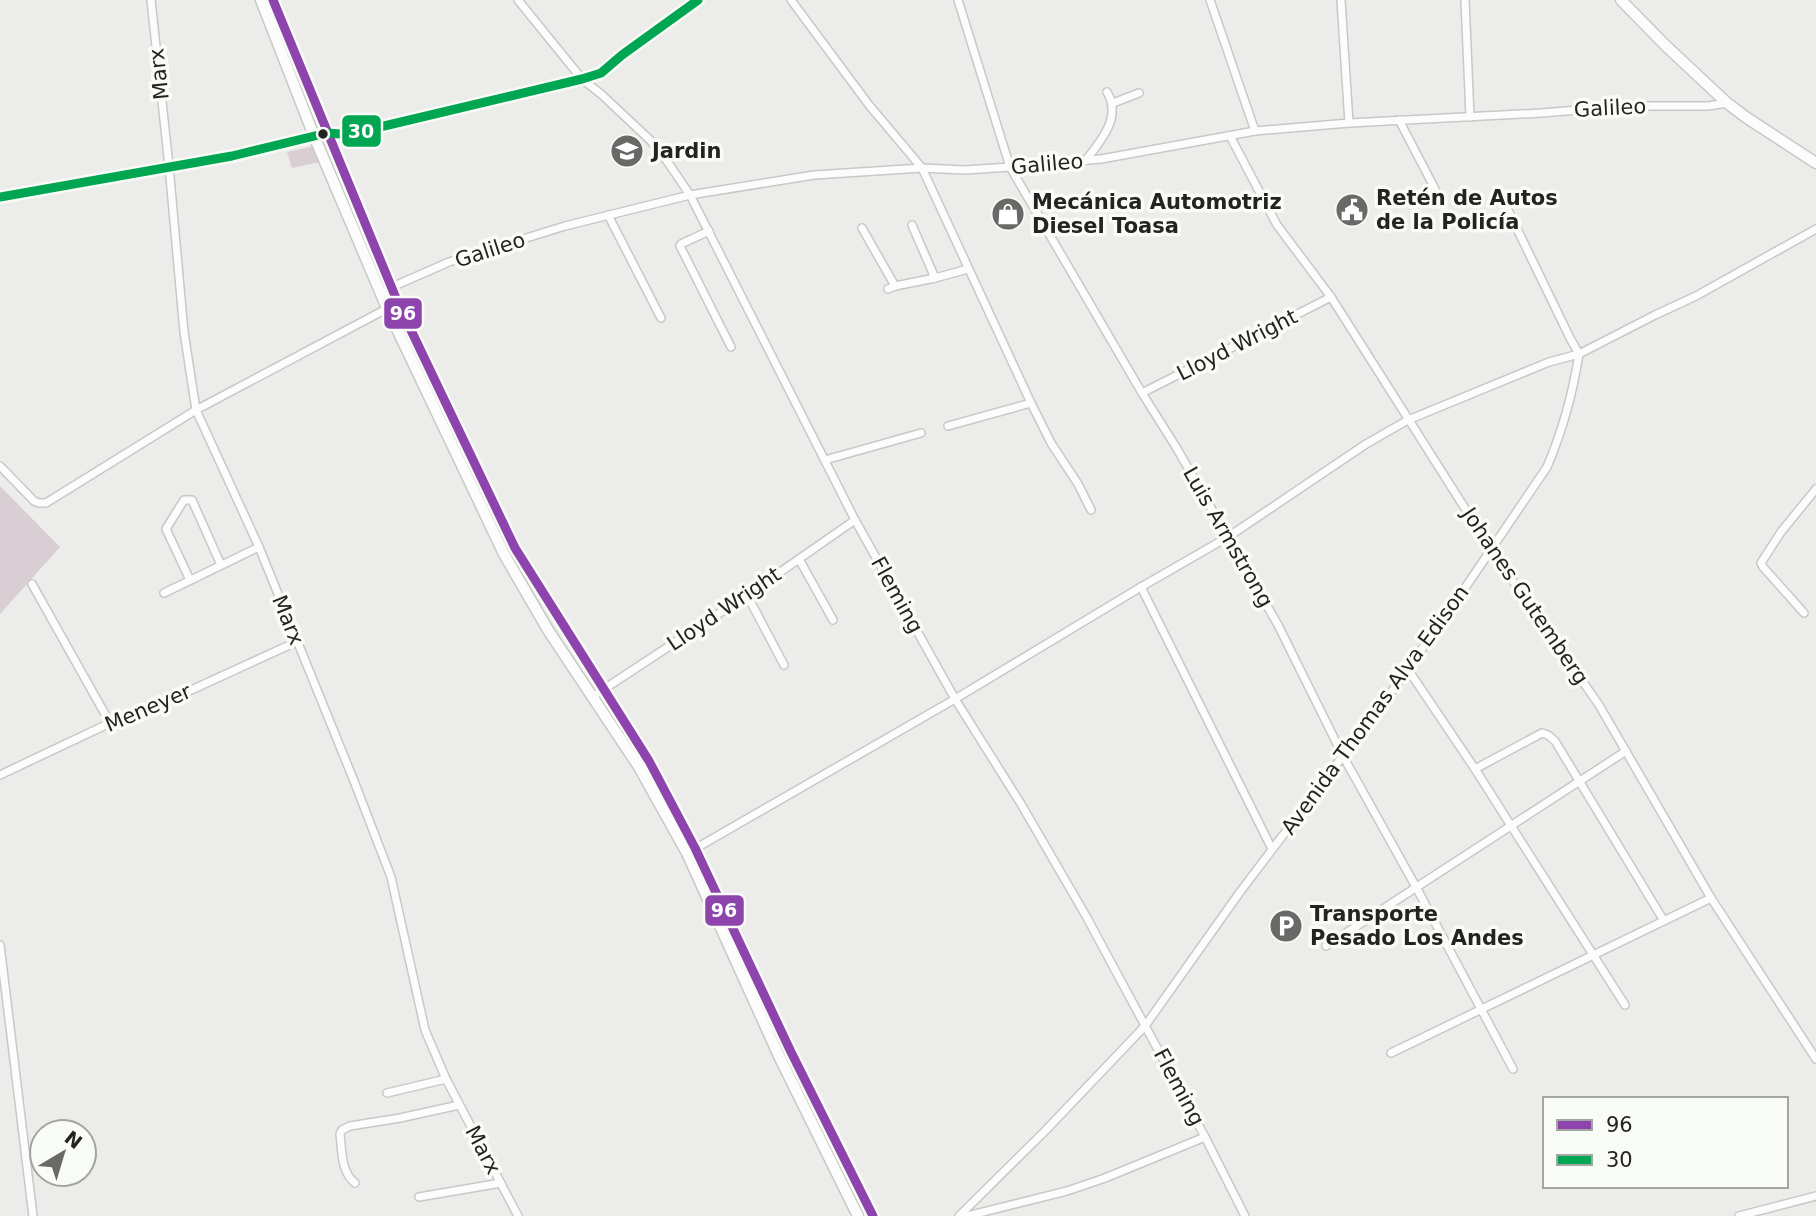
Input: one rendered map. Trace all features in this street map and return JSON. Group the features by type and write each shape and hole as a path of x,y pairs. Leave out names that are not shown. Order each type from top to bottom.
{"main road":[{"path":"261,0 314,136 387,308 504,554 548,630 639,766 691,851 779,1056 858,1216"},
{"path":"273,0 398,303 515,548 649,761 873,1216"},
{"path":"1621,0 1727,103 1816,163"},
{"path":"0,197 232,156 327,133"},
{"path":"443,428 456,422"},
{"path":"504,554 515,548"},
{"path":"779,1056 791,1052"}],"street":[{"name":"Marx","path":"151,0 184,332 196,410 259,547 391,877 425,1030 446,1079 518,1216"},
{"name":"Fleming","path":"518,0 582,79 650,140 690,195 855,520 955,699 1021,804 1086,916 1245,1216"},
{"path":"327,133 363,131 601,73 698,0"},
{"path":"791,0 869,105 922,168 1031,403 1090,510"},
{"name":"Luis Armstrong","path":"958,0 1010,167 1278,625 1343,756 1513,1069"},
{"path":"1210,0 1255,131"},
{"path":"1341,0 1349,123"},
{"path":"1465,0 1470,117"},
{"path":"1086,160 1106,134 1112,116 1113,103 1107,92"},
{"path":"1113,103 1139,93"},
{"name":"Galileo","path":"381,294 449,262 565,226 690,195 814,176 922,168 965,170 1086,160 1255,131 1349,123 1626,106 1708,106 1727,103"},
{"path":"1399,120 1435,189"},
{"name":"Johanes Gutemberg","path":"1230,136 1277,225 1331,297 1492,551 1599,705 1711,898 1816,1059"},
{"path":"1503,200 1579,354"},
{"path":"608,215 661,318"},
{"path":"912,225 935,278"},
{"path":"862,228 891,288 968,269"},
{"path":"691,851 1228,537 1366,444 1408,420 1549,362 1579,354 1696,296 1816,229"},
{"path":"709,231 680,246 731,347"},
{"name":"Lloyd Wright","path":"1142,393 1331,297"},
{"path":"0,466 34,501 46,503 196,410 398,303"},
{"name":"Avenida Thomas Alva Edison","path":"960,1216 1145,1026 1492,551 1547,467 1556,447 1579,354"},
{"path":"948,426 1031,403"},
{"path":"825,460 921,433"},
{"path":"1804,613 1761,563 1781,532 1816,489"},
{"path":"190,580 166,530 187,498 192,500 221,565"},
{"name":"Lloyd Wright","path":"592,697 855,520"},
{"path":"164,593 259,547"},
{"path":"799,559 833,620"},
{"path":"32,584 110,723"},
{"path":"1141,587 1272,849"},
{"path":"747,595 784,665"},
{"name":"Meneyer","path":"0,775 110,723 187,692 296,642"},
{"path":"1407,668 1475,769 1625,1006"},
{"path":"1475,769 1542,733 1548,735 1555,741 1664,920"},
{"path":"1326,947 1626,751"},
{"path":"1391,1052 1711,898"},
{"path":"0,945 33,1216"},
{"path":"387,1093 446,1079"},
{"path":"355,1183 348,1178 346,1172 340,1134 342,1130 350,1126 460,1105"},
{"path":"967,1216 1067,1191 1205,1137"},
{"path":"419,1197 501,1183"},
{"path":"1739,1216 1816,1196"}],"shaded area":[{"path":"314,146 320,162 292,168 287,152"},
{"path":"0,486 60,547 0,614"}],"transit line":[{"name":"96","path":"273,0 398,303 515,548 649,761 695,848 791,1052 873,1216"},
{"name":"30","path":"0,197 232,156 327,133 363,131 582,79 601,73 698,0"}],"place":[{"name":"Jardin","path":"627,151"},
{"name":"Retén de Autos de la Policía","path":"1352,210"},
{"name":"Mecánica Automotriz Diesel Toasa","path":"1008,214"},
{"name":"Transporte Pesado Los Andes","path":"1286,926"}]}
